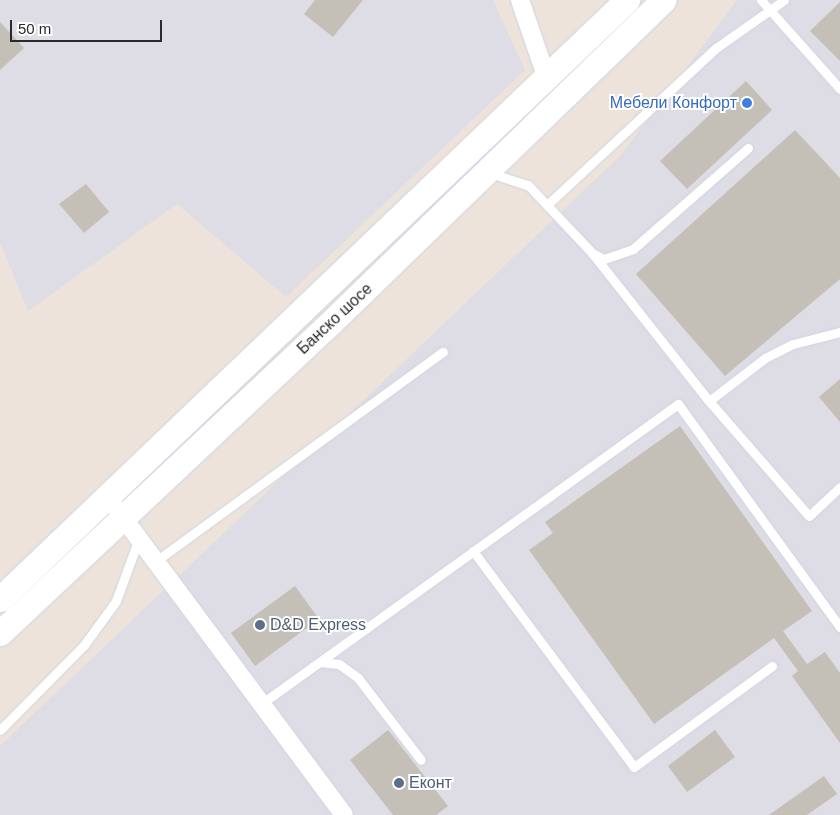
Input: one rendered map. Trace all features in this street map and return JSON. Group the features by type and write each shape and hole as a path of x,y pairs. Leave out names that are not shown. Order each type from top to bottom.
{"main road":[{"name":"Банско шосе","path":"0,633 116,508 546,78 627,0"},
{"path":"562,102 645,0"},
{"name":"Банско шосе","path":"0,600 116,508 488,173 664,0"}],"street":[{"path":"520,0 546,78"},
{"path":"116,508 344,815"}],"lane":[{"path":"761,0 840,89"},
{"path":"548,204 716,48 772,12 784,0"},
{"path":"592,253 604,259 633,248 748,148"},
{"path":"488,173 528,185 548,204 592,253 709,401 809,516 840,487"},
{"path":"709,401 765,358 793,344 840,332"},
{"path":"156,561 443,352"},
{"path":"261,704 678,404 840,627"},
{"path":"0,730 84,645 116,601 139,538"},
{"path":"473,551 634,767 772,666"},
{"path":"320,662 339,664 358,678 420,760"}],"shaded area":[{"path":"0,0 493,0 525,70 286,297 177,204 28,311 0,242"},
{"path":"737,0 840,0 840,815 0,815 0,746 621,155"}],"building":[{"path":"315,0 363,0 333,37 304,14"},
{"path":"840,2 840,61 810,31"},
{"path":"0,22 24,48 0,70"},
{"path":"746,81 772,110 687,189 660,161"},
{"path":"795,130 840,178 840,279 725,376 636,274"},
{"path":"86,184 109,212 84,233 59,204"},
{"path":"840,379 840,422 819,397"},
{"path":"680,426 812,611 783,631 807,664 825,652 840,673 840,743 792,676 798,671 774,638 654,724 529,550 553,533 545,522"},
{"path":"295,586 319,619 255,666 231,633"},
{"name":"Еконт","path":"388,730 448,806 436,815 393,815 350,760"},
{"path":"715,730 735,757 687,792 668,766"},
{"path":"824,776 837,794 807,815 769,815"}],"place":[{"name":"Мебели Конфорт","path":"747,103"},
{"name":"D&D Express","path":"260,625"},
{"name":"Еконт","path":"399,783"}]}
